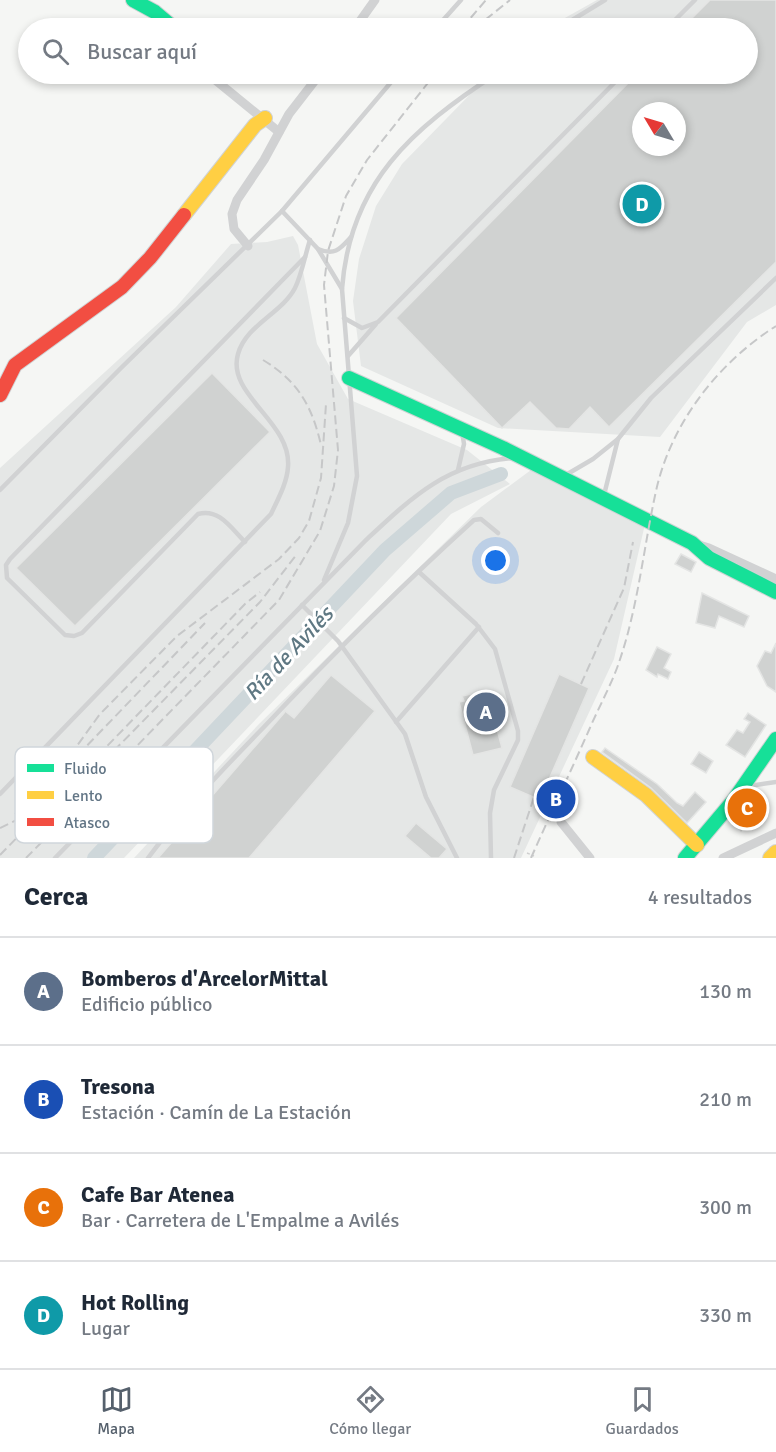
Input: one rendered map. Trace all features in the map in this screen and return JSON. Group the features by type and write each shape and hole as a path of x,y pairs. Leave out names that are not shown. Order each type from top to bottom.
{"main road":[{"path":"133,0 162,18"},
{"path":"0,395 15,365 108,299 150,258 255,125 265,118"},
{"path":"349,378 521,457 692,543 709,558 776,592"},
{"path":"685,858 744,787 776,739"},
{"path":"593,757 646,795 697,845"},
{"path":"770,858 776,852"}],"street":[{"path":"362,18 375,0"},
{"path":"221,84 265,118 279,132"},
{"path":"248,246 234,229 232,214 237,200 264,160 279,132 313,84"},
{"path":"692,543 709,548 776,579"},
{"path":"561,822 591,858"},
{"path":"723,858 776,833"}],"lane":[{"path":"445,18 461,0"},
{"path":"575,18 605,0"},
{"path":"677,18 695,0"},
{"path":"0,490 282,211 390,84"},
{"path":"320,587 334,561 348,523 357,476 342,290 344,267 353,235 370,189 405,143 462,96 481,84"},
{"path":"347,356 613,84"},
{"path":"282,211 318,249 342,290"},
{"path":"318,249 328,253 338,251 353,235"},
{"path":"46,747 271,514 281,493 288,467 287,448 278,430 241,382 238,354 248,337 295,289 310,240"},
{"path":"245,542 218,515 209,511 198,514 82,633 74,636 65,635 7,578 6,565 10,559 304,257"},
{"path":"561,478 593,459 618,440 651,398 776,278"},
{"path":"344,318 362,328 378,322"},
{"path":"458,470 464,444 461,429"},
{"path":"603,499 618,440"},
{"path":"163,747 302,605 413,497 458,470 496,459 521,457"},
{"path":"213,782 340,643 474,520 480,519 498,533"},
{"path":"419,572 479,627 495,649 518,731 518,740 494,790 490,813 491,858"},
{"path":"302,605 340,643 405,734 426,797 458,858"},
{"path":"396,722 479,627"},
{"path":"0,794 15,779"},
{"path":"744,787 776,782"},
{"path":"55,858 70,843"},
{"path":"148,858 159,843"}],"path":[{"path":"527,853 534,856"}],"shaded area":[{"path":"597,0 776,0 776,305 747,322 660,437 498,428 361,366 353,301 359,259 376,206 402,164 480,84 758,84 758,18 565,18"},
{"path":"293,236 298,245 317,344 348,399 467,450 510,484 451,514 213,764 213,747 15,747 15,843 138,843 124,858 0,858 0,468 176,307 231,244 267,242"},
{"path":"531,470 645,524 614,659 521,858 134,858 148,843 213,843 213,773 258,725 481,507"}],"building":[{"path":"710,0 776,0 776,262 609,427 590,407 569,429 556,428 530,402 502,428 396,318 627,84 758,84 758,18 692,18"},
{"path":"212,373 270,432 75,626 16,568"},
{"path":"681,554 696,562 691,572 675,564"},
{"path":"702,593 749,616 744,627 719,616 715,628 696,623"},
{"path":"776,643 776,692 767,686 757,666 765,651 771,653"},
{"path":"657,647 671,654 664,668 671,672 668,679 658,674 657,677 646,670"},
{"path":"559,674 589,688 540,800 510,787"},
{"path":"331,675 375,711 249,858 158,858 171,843 213,843 213,795 285,711 294,718"},
{"path":"471,694 472,699 488,695 502,748 473,755 459,702 464,701 462,696"},
{"path":"748,713 766,725 745,757 726,745 737,730 743,733 750,722 744,719"},
{"path":"605,748 657,784 677,803 683,806 695,792 706,802 687,823 651,788 602,752"},
{"path":"699,752 713,761 706,773 691,764"},
{"path":"748,801 759,812 741,831 731,820"},
{"path":"416,823 447,849 439,858 431,858 405,836"}],"waterway":[{"name":"Ría de Avilés","path":"199,747 385,550 451,493 501,474"},
{"name":"Ría de Avilés","path":"94,858 108,843"}],"railway":[{"path":"471,18 486,0"},
{"path":"488,18 510,0"},
{"path":"136,747 279,600 320,531 334,486 338,450 324,285 328,251 346,196 367,160 427,84"},
{"path":"531,858 617,668 635,602 656,491 673,442 685,419 716,377 735,358 776,326"},
{"path":"263,360 286,377 302,396 313,418 321,445"},
{"path":"76,747 100,714 177,636 279,559 299,538 309,521 321,478 326,404"},
{"path":"581,684 624,588 633,542"},
{"path":"118,747 260,602 297,554"},
{"path":"106,747 246,603 260,592"},
{"path":"86,747 205,623"},
{"path":"514,858 534,797"},
{"path":"0,828 15,821"},
{"path":"0,855 15,840"},
{"path":"26,858 41,843"}],"traffic: fast":[{"path":"133,0 162,18"},
{"path":"349,378 503,448 692,543 709,558 776,592"},
{"path":"685,858 733,801 776,739"}],"traffic: slow":[{"path":"184,215 255,125 265,118"},
{"path":"593,757 646,795 697,845"},
{"path":"770,858 776,852"}],"traffic: jam":[{"path":"0,395 15,365 122,287 150,258 184,215"}],"place":[{"name":"Hot Rolling","path":"642,204"},
{"name":"Bomberos d'ArcelorMittal","path":"486,712"},
{"name":"Tresona","path":"556,799"},
{"name":"Cafe Bar Atenea","path":"747,808"}]}
